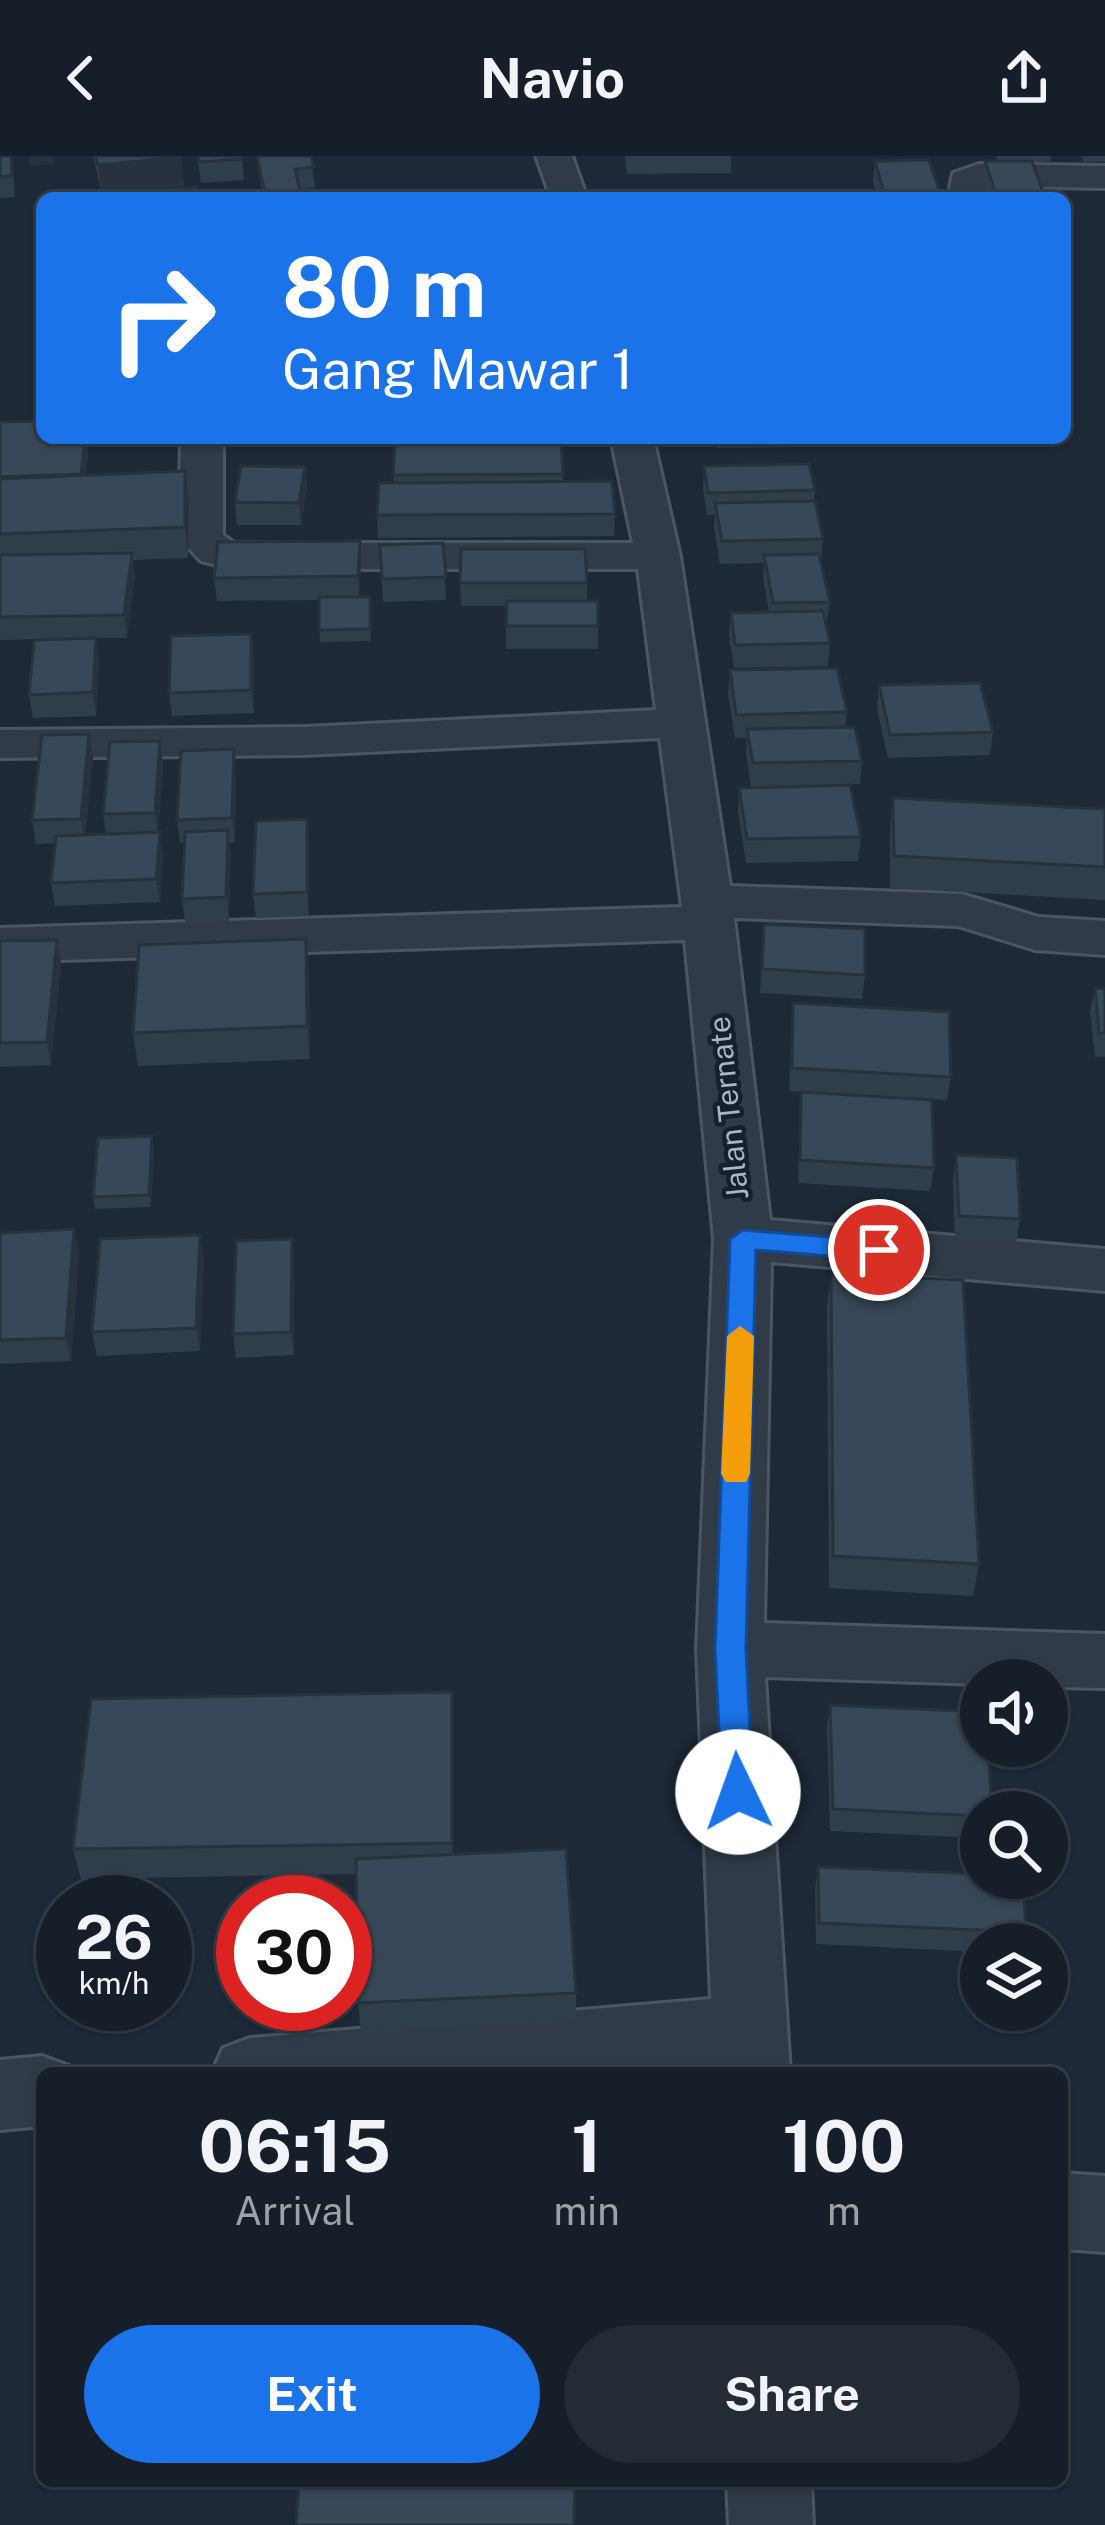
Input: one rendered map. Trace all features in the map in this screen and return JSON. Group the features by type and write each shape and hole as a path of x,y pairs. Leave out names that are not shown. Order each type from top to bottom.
{"street":[{"path":"554,156 567,192"},
{"path":"966,192 966,181 979,176 1105,177"},
{"path":"202,444 201,538 216,552 234,556 658,556"},
{"name":"Jalan Ternate","path":"633,444 658,556 682,723 708,912 743,1239 730,1649 751,2051"},
{"path":"0,745 304,741 682,723"},
{"path":"0,946 708,912 962,910 1042,934 1105,938"},
{"path":"743,1239 1105,1270"},
{"path":"730,1649 1105,1661"},
{"path":"387,2067 751,2051"},
{"path":"0,2095 36,2092"},
{"path":"1068,2211 1105,2214"},
{"path":"769,2487 771,2525"}],"building":[{"path":"0,156 11,156 12,176 0,177"},
{"path":"96,156 181,156 181,157 98,165"},
{"path":"198,156 242,156 242,159 199,162"},
{"path":"257,156 311,156 314,167 295,169 301,192 265,192"},
{"path":"929,160 940,192 884,192 875,161"},
{"path":"985,161 1032,161 1043,192 995,192"},
{"path":"197,187 198,192 139,192"},
{"path":"36,421 36,444 84,444 81,474 0,477 0,422"},
{"path":"395,444 561,444 563,474 393,475"},
{"path":"809,464 815,490 708,493 704,466"},
{"path":"241,466 305,467 299,503 235,502"},
{"path":"185,471 185,527 0,534 0,479"},
{"path":"612,481 615,514 377,515 379,483"},
{"path":"815,501 823,539 722,541 715,503"},
{"path":"360,541 358,576 214,578 218,542"},
{"path":"443,543 446,577 382,579 380,545"},
{"path":"461,549 585,549 587,583 460,583"},
{"path":"132,553 124,615 0,617 0,555"},
{"path":"819,554 830,602 773,603 764,555"},
{"path":"319,597 370,597 370,629 319,630"},
{"path":"507,601 598,601 598,626 506,626"},
{"path":"823,611 830,643 735,645 731,613"},
{"path":"251,634 251,690 169,693 171,636"},
{"path":"96,638 93,692 29,695 34,640"},
{"path":"837,668 847,712 736,715 730,670"},
{"path":"980,683 993,732 890,735 879,685"},
{"path":"855,727 862,761 753,763 747,729"},
{"path":"89,734 81,819 32,820 42,735"},
{"path":"160,741 155,813 103,814 110,742"},
{"path":"234,749 232,818 177,820 181,751"},
{"path":"850,785 861,837 747,839 739,788"},
{"path":"893,798 1105,809 1105,867 894,856"},
{"path":"307,819 307,892 253,894 256,821"},
{"path":"228,830 226,897 182,899 185,832"},
{"path":"160,832 156,879 51,883 56,836"},
{"path":"764,924 865,929 865,975 762,969"},
{"path":"306,939 307,1026 133,1033 139,945"},
{"path":"57,940 47,1042 0,1043 0,941"},
{"path":"1095,988 1105,989 1105,1033 1099,1033"},
{"path":"793,1003 949,1012 951,1077 792,1068"},
{"path":"801,1092 932,1100 934,1168 800,1160"},
{"path":"152,1136 149,1195 93,1197 98,1138"},
{"path":"956,1155 1017,1158 1020,1219 959,1216"},
{"path":"74,1229 66,1338 0,1340 0,1233"},
{"path":"200,1235 196,1328 92,1332 100,1239"},
{"path":"292,1239 291,1332 233,1334 236,1241"},
{"path":"831,1274 963,1280 979,1564 833,1556"},
{"path":"452,1692 452,1843 73,1849 91,1699"},
{"path":"830,1705 960,1711 960,1767 989,1767 991,1791 960,1791 960,1815 833,1809"},
{"path":"566,1849 576,1993 372,2002 372,1875 356,1875 356,1859"},
{"path":"818,1867 960,1873 960,1899 1024,1899 1026,1923 960,1923 960,1929 819,1923"},
{"path":"299,2487 575,2487 574,2525 296,2525"}],"slow traffic":[{"path":"736,1474 740,1336"}],"route":[{"path":"738,1792 730,1649 743,1239 879,1250"}]}
